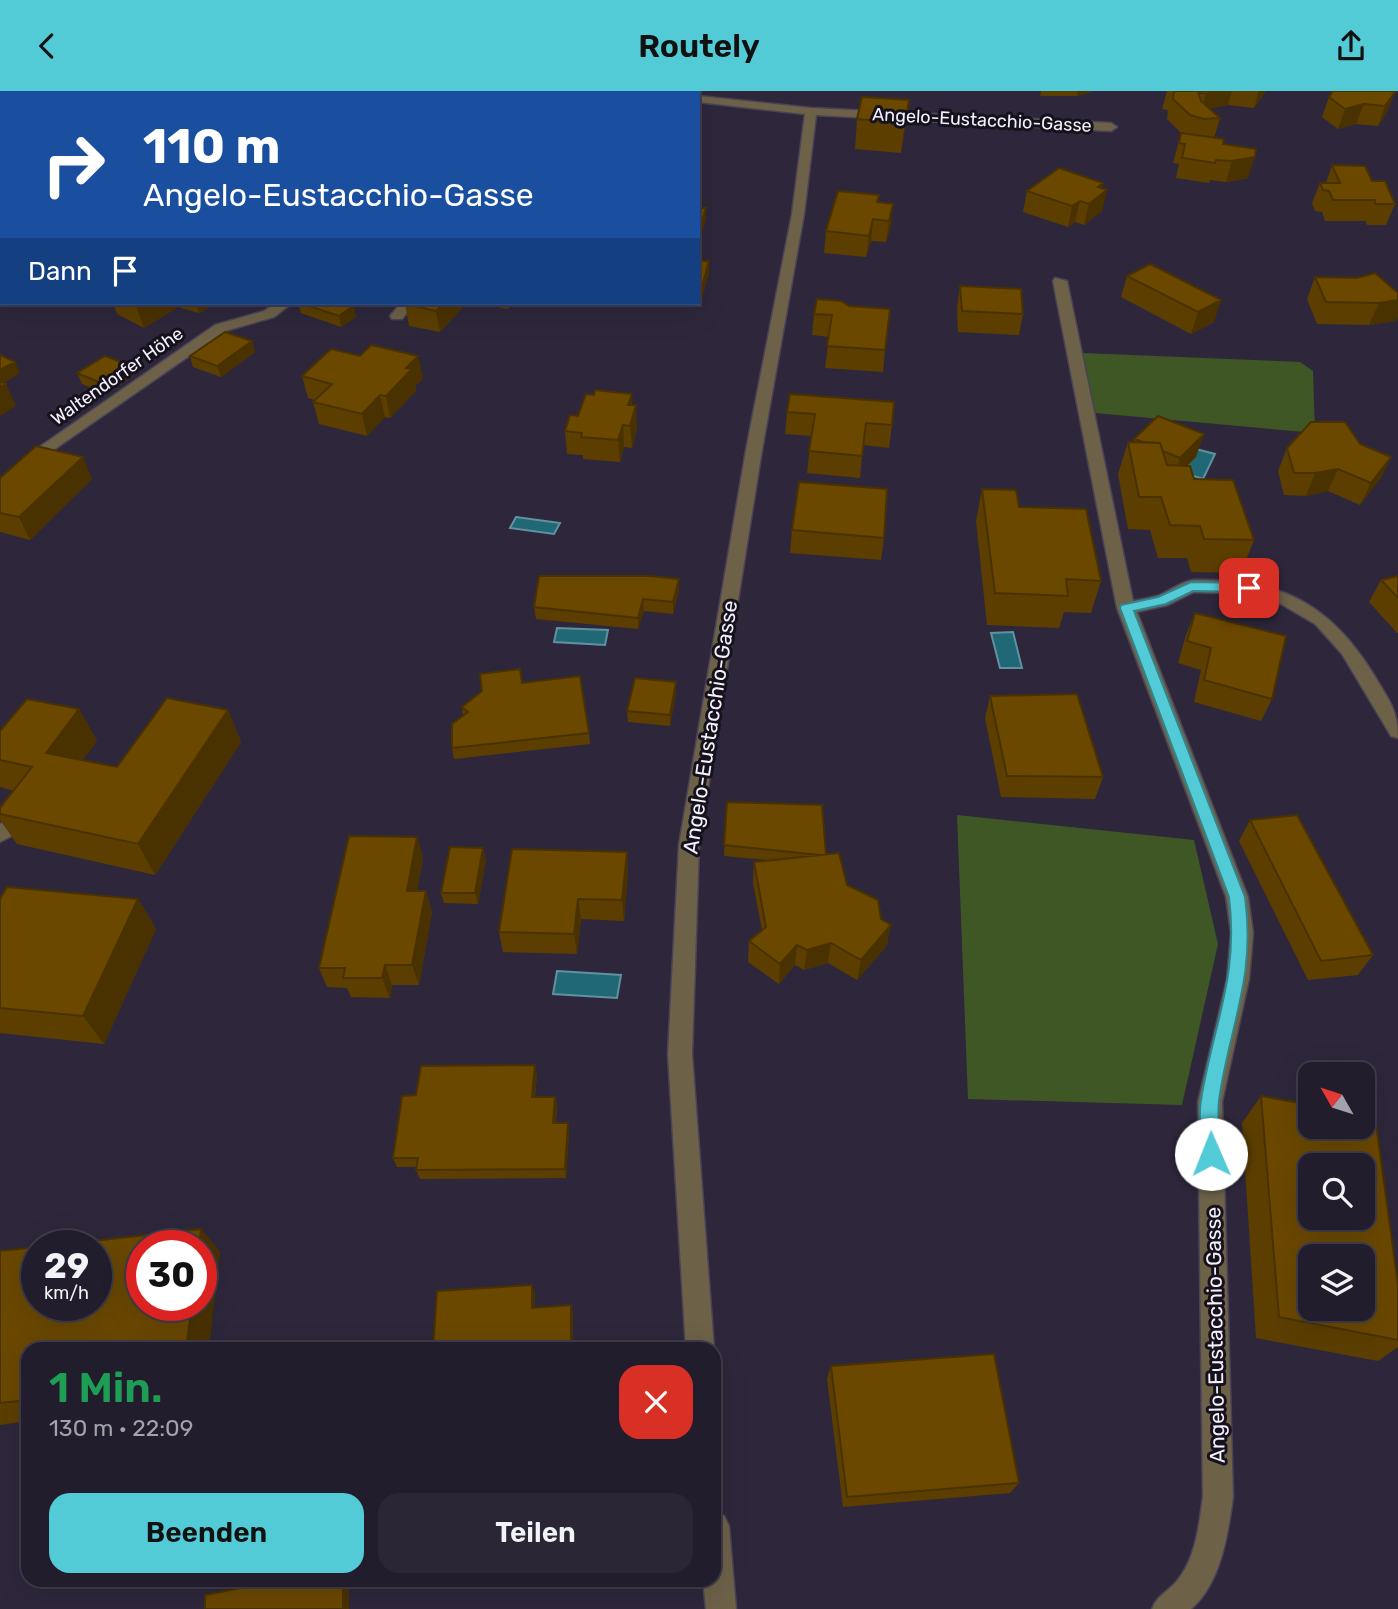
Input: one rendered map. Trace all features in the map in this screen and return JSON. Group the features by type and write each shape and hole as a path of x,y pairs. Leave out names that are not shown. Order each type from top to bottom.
{"street":[{"name":"Angelo-Eustacchio-Gasse","path":"700,99 811,111 1111,127"},
{"name":"Angelo-Eustacchio-Gasse","path":"700,1342 680,1054 689,845 754,450 798,214 811,111"},
{"name":"Angelo-Eustacchio-Gasse","path":"1060,281 1126,608 1237,897 1242,933 1238,979 1210,1102 1218,1496 1214,1526 1201,1565 1188,1591 1167,1609"},
{"name":"Waltendorfer Höhe","path":"46,448 220,328 269,314 282,305"},
{"path":"397,316 406,305"},
{"path":"1126,608 1161,601 1191,586 1249,588 1287,600 1321,620 1349,650 1398,731"},
{"path":"0,834 27,818"},
{"path":"718,1587 720,1609"}],"shaded area":[{"path":"1083,353 1300,362 1313,371 1315,433 1095,413"},
{"path":"1196,449 1215,454 1203,479 1184,473"},
{"path":"516,517 560,523 554,534 510,528"},
{"path":"557,628 608,630 605,645 554,642"},
{"path":"1013,632 1022,668 1000,668 991,633"},
{"path":"957,815 1194,840 1218,944 1182,1105 968,1099"},
{"path":"557,971 621,975 617,998 553,994"}],"building":[{"path":"1174,91 1210,91 1206,94 1198,92 1201,101 1220,118 1204,119 1190,115 1173,99"},
{"path":"1333,91 1395,92 1385,106 1364,104 1345,109 1329,97"},
{"path":"862,97 909,100 905,123 857,119"},
{"path":"1181,133 1224,139 1223,144 1256,149 1255,157 1232,161 1216,160 1215,163 1182,158 1185,144 1179,143"},
{"path":"1332,165 1365,166 1372,181 1385,181 1395,204 1375,204 1375,200 1333,200 1329,191 1323,190 1320,183 1340,183"},
{"path":"1059,168 1103,183 1098,187 1107,190 1089,204 1080,201 1072,206 1027,191"},
{"path":"838,191 879,195 877,202 893,204 889,221 873,219 869,236 826,231"},
{"path":"700,208 706,208 700,229"},
{"path":"700,261 709,261 701,291"},
{"path":"1150,264 1221,300 1198,312 1127,276"},
{"path":"1375,273 1398,293 1398,300 1379,303 1326,302 1315,277 1357,278"},
{"path":"960,286 1021,289 1023,314 962,311"},
{"path":"817,299 841,301 849,306 890,309 885,350 827,346 832,315 814,314"},
{"path":"306,305 353,306 339,316"},
{"path":"409,305 442,305 436,311"},
{"path":"225,332 252,341 217,366 190,356"},
{"path":"371,345 418,356 406,368 412,369 386,396 380,395 362,414 313,402 332,384 302,376 331,349 360,356"},
{"path":"0,355 15,362 0,370"},
{"path":"105,356 129,365 101,383 77,373"},
{"path":"595,390 632,394 628,405 636,405 630,426 623,425 618,440 581,437 582,433 565,431 570,415 578,416 586,394 594,395"},
{"path":"790,394 894,402 892,425 866,423 862,456 809,451 815,414 787,412"},
{"path":"1158,416 1204,434 1180,458 1163,451 1160,443 1134,439"},
{"path":"1311,422 1345,422 1360,444 1391,457 1371,483 1338,469 1294,473 1287,448"},
{"path":"1128,442 1160,443 1167,465 1190,466 1194,479 1233,480 1254,540 1204,539 1200,526 1170,525 1161,497 1139,497"},
{"path":"36,446 83,457 19,517 0,513 0,478"},
{"path":"799,482 887,489 884,538 792,530"},
{"path":"982,489 1016,490 1019,507 1086,509 1101,581 1066,579 1068,596 995,593"},
{"path":"539,576 649,576 679,579 673,602 643,599 638,618 534,607"},
{"path":"1398,576 1398,598 1381,580"},
{"path":"1195,613 1286,636 1272,699 1204,680 1211,648 1187,641"},
{"path":"520,669 522,683 580,676 589,733 452,748 452,724 468,712 462,707 482,691 480,674"},
{"path":"635,678 676,682 670,715 627,711"},
{"path":"1077,694 1103,777 1007,776 990,696"},
{"path":"167,698 228,710 138,844 0,814 0,808 32,767 0,760 0,731 27,699 79,709 46,753 117,767"},
{"path":"727,802 822,805 826,855 724,845"},
{"path":"1297,815 1373,955 1321,961 1250,820"},
{"path":"349,836 417,837 407,891 426,891 412,965 385,965 382,978 343,978 345,968 319,968"},
{"path":"450,847 483,848 475,893 441,893"},
{"path":"512,849 627,852 622,900 578,899 574,934 499,932"},
{"path":"839,853 847,885 878,900 881,919 891,925 861,960 831,943 807,950 797,945 780,964 749,941 766,927 754,862"},
{"path":"7,887 138,899 83,1016 0,1008 0,899"},
{"path":"535,1065 532,1097 555,1097 553,1123 568,1123 565,1169 416,1170 418,1158 393,1158 402,1096 416,1095 421,1066"},
{"path":"1261,1096 1298,1103 1298,1139 1376,1139 1376,1123 1398,1285 1398,1340 1300,1321 1375,1321 1375,1244 1298,1244 1298,1321 1279,1317"},
{"path":"126,1237 126,1321 190,1321 187,1342 21,1342 21,1401 0,1403 0,1251 21,1249 21,1321 112,1321 112,1239"},
{"path":"532,1285 532,1308 571,1305 571,1342 433,1342 437,1291"},
{"path":"994,1354 1019,1483 847,1497 831,1366"},
{"path":"246,1587 343,1587 343,1609 205,1609 205,1595"}],"route":[{"path":"1211,1154 1210,1102 1238,979 1242,933 1237,897 1126,608 1161,601 1191,586 1249,588"}]}
